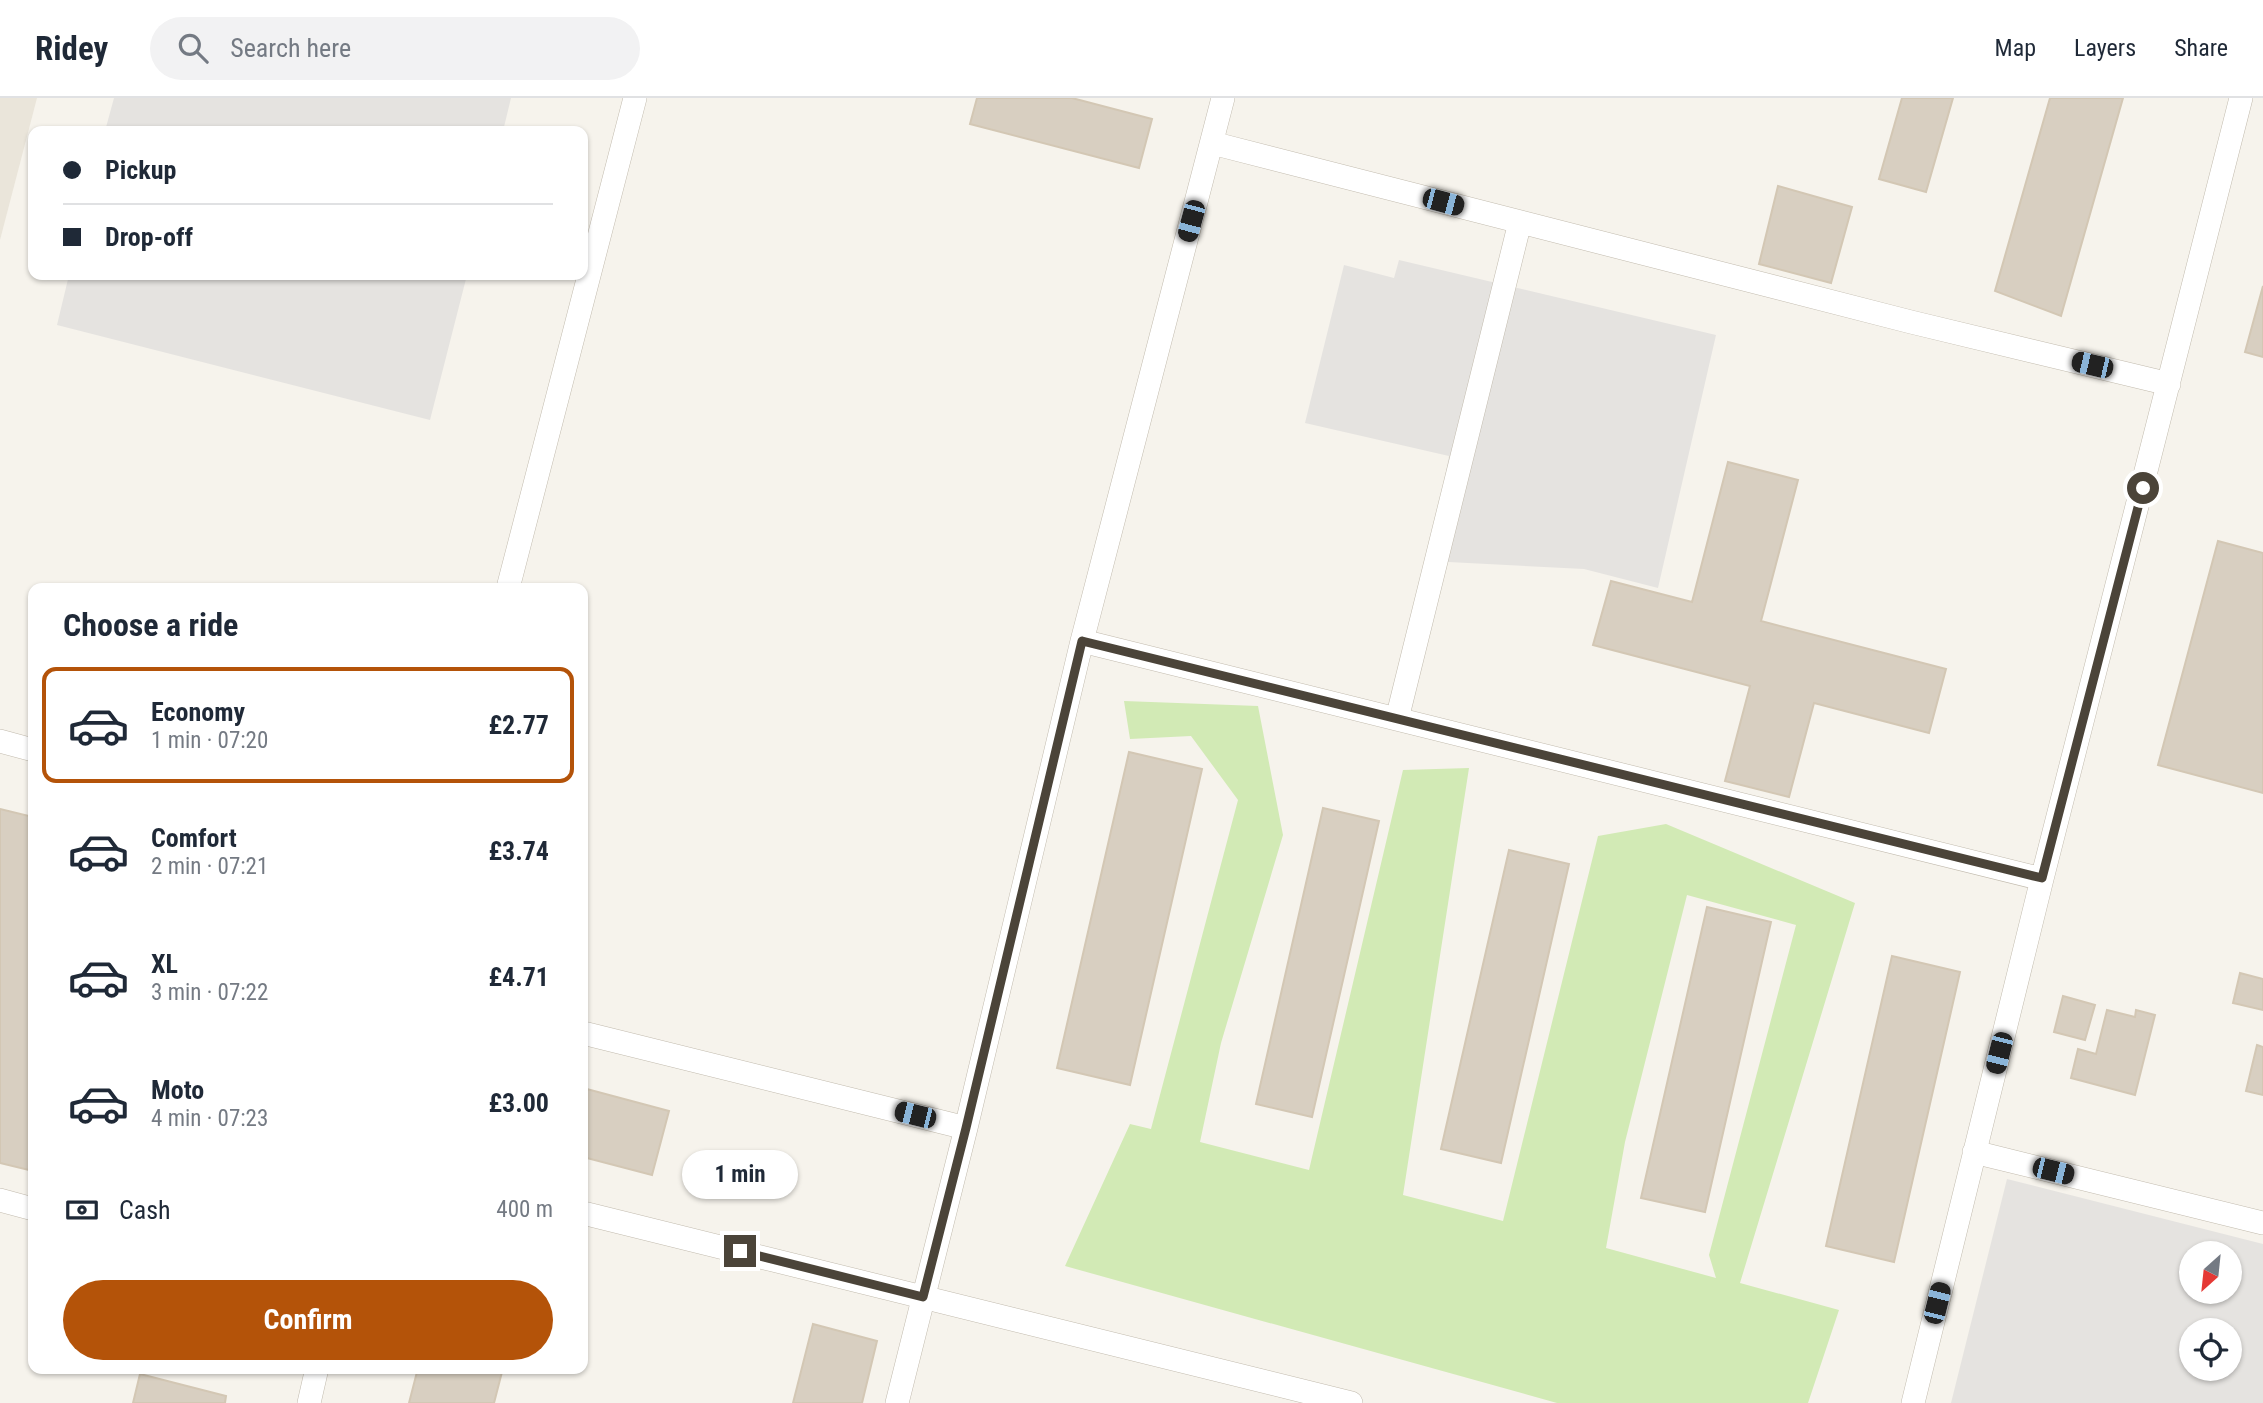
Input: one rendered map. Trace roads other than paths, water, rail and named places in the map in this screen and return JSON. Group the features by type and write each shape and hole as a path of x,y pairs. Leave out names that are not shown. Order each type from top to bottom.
{"lane":[{"path":"588,279 635,98"},
{"path":"897,1403 966,1128 1082,641 1223,98"},
{"path":"1913,1403 2042,878 2241,98"},
{"path":"1212,143 1897,319 2169,384"},
{"path":"1397,719 1520,222"},
{"path":"509,583 588,280"},
{"path":"1082,641 2042,878"},
{"path":"0,741 28,749"},
{"path":"588,1034 966,1128"},
{"path":"1974,1152 2263,1223"},
{"path":"0,1200 28,1208"},
{"path":"588,1214 1351,1403"},
{"path":"309,1403 316,1374"}]}
